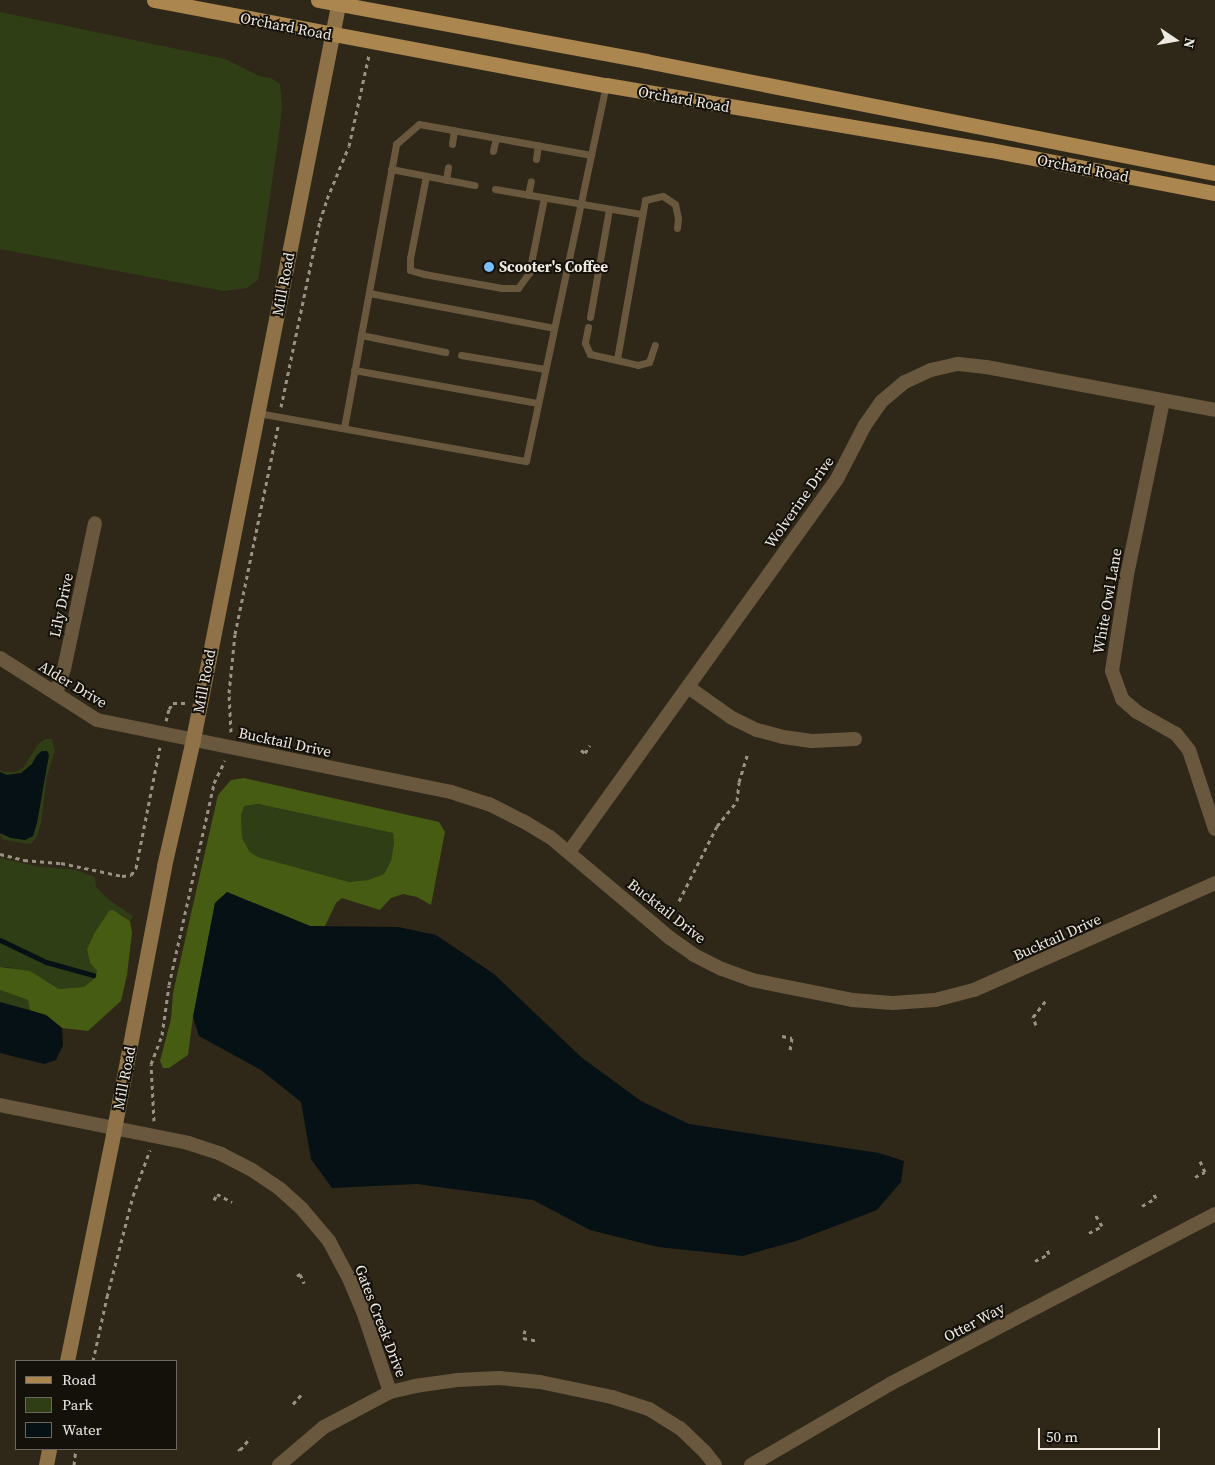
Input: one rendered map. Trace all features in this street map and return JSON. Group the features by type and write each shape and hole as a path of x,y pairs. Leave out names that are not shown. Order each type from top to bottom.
{"main road":[{"name":"Orchard Road","path":"154,0 606,86 991,150 1215,193"},
{"name":"Orchard Road","path":"318,0 339,2 646,61 1215,173"}],"street":[{"name":"Mill Road","path":"67,1360 114,1129 164,866 193,739 339,2"},
{"name":"Wolverine Drive","path":"569,852 837,480 864,425 882,401 905,382 931,370 958,364 986,367 1215,410"},
{"name":"White Owl Lane","path":"1162,401 1127,575 1112,670 1122,699 1137,712 1176,734 1189,750 1215,829"},
{"name":"Lily Drive","path":"56,693 64,669 95,523"},
{"name":"Alder Drive","path":"0,658 97,720 193,739"},
{"path":"688,687 732,718 758,730 784,737 812,741 855,739"},
{"name":"Bucktail Drive","path":"193,739 451,792 489,804 524,821 569,852 670,938 694,955 722,969 782,987 852,1000 893,1003 935,1000 974,990 1215,883"},
{"name":"Gates Creek Drive","path":"0,1105 188,1144 221,1154 252,1170 280,1188 302,1209 329,1241 348,1276 364,1314 390,1392"},
{"name":"Otter Way","path":"751,1465 890,1384 1215,1214"},
{"path":"279,1465 324,1427 390,1392 457,1380 499,1378 540,1382 612,1397 649,1409 680,1428 715,1465"},
{"path":"46,1465 49,1450"}],"lane":[{"path":"258,413 526,461 606,86"},
{"path":"344,428 396,144 419,124 591,155"},
{"path":"452,144 454,130"},
{"path":"493,151 496,138"},
{"path":"536,159 538,146"},
{"path":"446,180 448,167"},
{"path":"391,169 474,185"},
{"path":"426,176 410,258 410,270 424,274 502,288 518,288 529,273 544,198"},
{"path":"528,195 531,181"},
{"path":"494,189 609,210 642,214"},
{"path":"617,359 644,200 663,196 675,204 678,218 677,228"},
{"path":"590,317 609,210"},
{"path":"369,293 554,328"},
{"path":"588,328 585,343 590,354 638,365 649,362 655,345"},
{"path":"361,335 445,352"},
{"path":"461,355 545,370"},
{"path":"354,370 538,403"}],"path":[{"path":"231,734 228,693 235,634 320,221 349,146 367,61"},
{"path":"166,716 173,703 185,703"},
{"path":"0,854 24,860 61,863 122,876 131,875 136,868 161,744"},
{"path":"581,750 584,753 590,745"},
{"path":"679,901 717,826 737,801 739,782 747,754"},
{"path":"154,1124 152,1064 162,1035 171,976 214,783 226,759"},
{"path":"1036,1025 1033,1017 1048,998"},
{"path":"782,1036 792,1038 790,1050"},
{"path":"93,1360 133,1196 150,1148"},
{"path":"1196,1176 1205,1172 1200,1161"},
{"path":"1142,1206 1156,1198 1152,1191"},
{"path":"214,1200 217,1194 232,1202"},
{"path":"1089,1233 1102,1226 1094,1212"},
{"path":"1035,1261 1049,1254 1046,1247"},
{"path":"297,1276 300,1274 304,1283"},
{"path":"525,1330 523,1338 538,1341"},
{"path":"292,1404 303,1393"},
{"path":"238,1448 240,1450 250,1438"},
{"path":"74,1465 76,1450"}],"green space":[{"path":"0,12 225,59 259,76 271,78 280,84 282,104 280,127 258,280 247,288 224,291 0,249"},
{"path":"45,739 52,739 55,751 47,776 41,823 37,836 32,843 27,844 2,839 0,833 11,838 37,755 32,764 21,773 7,775 0,772 0,770 16,772 24,767 38,744"},
{"path":"244,778 439,822 445,832 431,905 417,897 403,894 391,898 380,910 342,898 336,903 325,926 310,926 227,892 215,903 193,1017 188,1055 169,1068 163,1068 160,1061 171,1019 173,993 218,795 231,780","holes":["258,804 393,833 394,843 391,861 384,874 368,880 349,882 258,857 250,852 242,838 241,816 244,806"]},
{"path":"257,804 393,833 394,843 391,861 384,874 368,880 349,882 258,857 250,852 242,838 241,816 244,806"},
{"path":"0,858 35,866 76,870 95,877 96,887 108,899 133,916 130,921 121,914 109,911 95,932 87,949 90,963 97,971 95,978 84,987 59,989 47,981 9,967 0,967"},
{"path":"113,910 130,921 132,933 127,975 121,1001 88,1031 62,1028 46,1015 30,1010 28,1000 0,990 0,967 30,971 59,989 84,987 95,978 97,971 90,963 87,949 95,932 109,911"},
{"path":"0,990 28,1000 30,1010 0,1002"}],"water":[{"path":"42,751 47,751 49,755 33,836 25,840 11,838 0,833 0,772 7,775 21,773 32,764 37,755"},
{"path":"227,892 310,926 398,927 436,935 494,974 581,1057 641,1101 689,1124 879,1153 904,1161 901,1182 877,1210 796,1241 743,1256 658,1247 590,1230 533,1200 417,1184 332,1188 311,1159 301,1102 261,1070 199,1036 193,1017 215,903"},
{"path":"0,1002 46,1015 62,1028 63,1045 56,1060 44,1064 0,1053"}],"waterway":[{"path":"0,940 46,962 93,975"}],"place":[{"name":"Scooter's Coffee","path":"489,267"}]}
